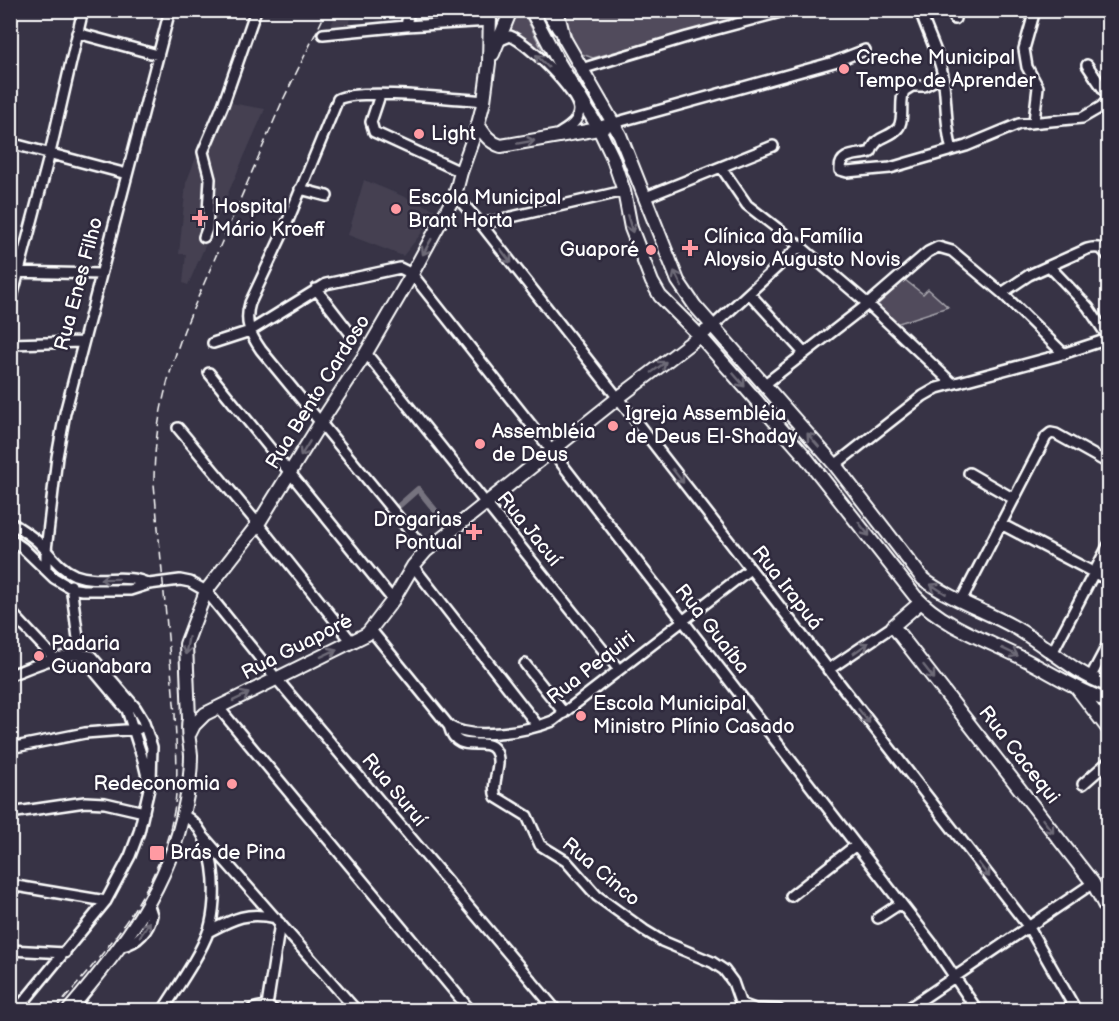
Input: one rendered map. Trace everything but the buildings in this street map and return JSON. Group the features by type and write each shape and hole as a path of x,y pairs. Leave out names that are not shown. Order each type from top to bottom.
{"main road":[{"path":"489,63 511,10"},
{"path":"531,10 612,156 624,191 631,228 656,290 665,302 700,336 804,455 921,603 940,618 1075,686 1108,700"},
{"path":"547,10 614,123 646,197 678,281 695,306 834,465 915,570 933,586 1012,626 1090,678 1108,685"},
{"path":"557,10 564,38"},
{"path":"489,63 490,16"},
{"name":"Rua Bento Cardoso","path":"69,1011 122,946 148,903 171,853 183,815 190,772 186,644 206,591 258,524 366,353 455,195 484,101 489,63"},
{"path":"478,124 485,136 501,146 599,129 614,123"},
{"name":"Rua Guaporé","path":"189,734 205,714 352,642 371,630 426,551 618,398 713,326"},
{"path":"893,626 921,603"},
{"name":"Rua Cacequi","path":"893,626 1093,883 1108,912"},
{"path":"1057,656 1075,686 1108,729"},
{"path":"189,708 194,713 205,714"}],"street":[{"path":"10,16 12,10"},
{"path":"10,305 15,272 50,153 83,10"},
{"name":"Rua Enes Filho","path":"45,560 57,457 82,342 170,10"},
{"path":"204,237 207,229 210,179 203,153 223,105 256,10"},
{"path":"406,26 409,10"},
{"path":"920,10 937,52 943,76 948,134 952,150"},
{"path":"1034,121 1038,87 1027,67 1024,50 1035,10"},
{"path":"581,69 777,13"},
{"path":"323,34 490,16"},
{"path":"77,33 159,55"},
{"path":"498,41 510,36 521,41 548,66 578,103 578,116 573,124 555,137"},
{"path":"614,123 834,62 865,50"},
{"path":"943,76 924,86 912,86 904,91 900,126 897,130 880,138 874,144 871,152 852,154 844,158 839,167 842,171 890,168 952,150 1011,127 1034,121 1082,118 1107,104 1108,96 1107,91 1087,64"},
{"path":"426,551 261,350 250,331 246,314 282,234 335,102 351,95 484,101"},
{"path":"380,95 371,122 374,132 461,172"},
{"path":"10,143 127,174"},
{"path":"646,197 773,146"},
{"path":"721,167 747,205 801,246 868,304 952,383"},
{"path":"300,189 327,196"},
{"path":"481,224 624,191"},
{"name":"Rua Irapuá","path":"455,195 481,224 618,398 1028,926 1076,1011"},
{"path":"713,326 801,246"},
{"path":"765,384 868,304 933,248 942,247 952,250 1002,293 1064,354"},
{"path":"1002,293 1029,275 1093,247 1103,249 1108,256"},
{"path":"834,465 923,396 937,388 1064,354 1108,338 1088,307 1048,266"},
{"path":"213,343 250,331 282,313 316,289 336,281 399,268 412,274"},
{"path":"15,272 101,274"},
{"name":"Rua Guaíba","path":"412,274 902,903 955,976 977,1011"},
{"path":"316,289 350,333"},
{"path":"749,293 804,353"},
{"path":"10,344 82,342"},
{"name":"Rua Jacuí","path":"366,353 619,670"},
{"path":"209,373 393,600"},
{"path":"178,428 352,642"},
{"path":"961,601 1049,435 1056,434 1108,463"},
{"path":"969,473 1014,499"},
{"path":"10,522 37,541 45,560 59,582 84,578 139,579 149,584"},
{"path":"1001,524 1108,580"},
{"path":"10,539 45,560 59,565 81,590 130,590 149,584 180,580 190,582 206,591"},
{"path":"1057,656 1108,546"},
{"path":"413,567 538,726"},
{"name":"Rua Pequiri","path":"448,726 456,731 481,734 538,726 553,721 750,569"},
{"path":"70,580 80,654 124,704 134,730 149,789"},
{"name":"Rua Suruí","path":"206,591 276,678 556,1011"},
{"path":"10,611 55,659"},
{"path":"828,670 893,626"},
{"path":"371,630 448,726"},
{"path":"1090,678 1108,644"},
{"path":"10,675 55,659 80,654 91,656 135,707 147,729 152,747 149,789 130,856 106,901 17,1011"},
{"path":"525,664 564,713"},
{"path":"219,708 470,1011"},
{"name":"Rua Cinco","path":"448,726 458,741 472,745 491,746 494,749 498,756 494,786 496,797 527,816 540,845 567,861 597,896 662,941 712,962 724,970 733,982 739,1006 779,1011"},
{"path":"10,748 85,733 147,729"},
{"path":"1083,784 1108,762"},
{"path":"10,813 85,802 105,803 144,812"},
{"path":"183,815 193,822 356,1011"},
{"path":"163,1011 208,932 211,921 214,883 210,855 203,836"},
{"path":"791,896 856,845"},
{"path":"906,1011 1093,883"},
{"path":"10,885 106,901"},
{"path":"878,918 902,903"},
{"path":"208,932 235,918 249,915 261,915 278,921"},
{"path":"251,1011 261,1006 271,1009 278,921"},
{"path":"10,950 65,953"}],"shaded area":[{"path":"413,10 478,11 418,20 414,18"},
{"path":"337,11 354,11 349,24 331,26"},
{"path":"514,11 523,11 549,64 502,33"},
{"path":"564,11 765,11 593,58 576,52"},
{"name":"Hospital Mário Kroeff","path":"231,103 265,109 188,285 183,283 186,254 179,254 186,183 215,109 229,112"},
{"path":"364,180 436,210 403,256 348,235"},
{"path":"905,280 923,294 928,289 948,307 896,324 876,306"}],"waterway":[{"path":"393,511 418,489 451,530"},
{"path":"10,531 64,576 82,582 107,585 132,583"}],"railway":[{"path":"55,1010 128,918 144,893 167,840 174,811 177,762 175,714 154,484 158,424 171,368 184,330 282,102 327,10"}],"place":[{"name":"Creche Municipal Tempo de Aprender","path":"844,69"},
{"name":"Light","path":"419,134"},
{"name":"Escola Municipal Brant Horta","path":"396,209"},
{"name":"Hospital Mário Kroeff","path":"200,218"},
{"name":"Clínica da Família Aloysio Augusto Novis","path":"690,248"},
{"name":"Guaporé","path":"651,250"},
{"name":"Igreja Assembléia de Deus El-Shaday","path":"613,426"},
{"name":"Assembléia de Deus","path":"480,444"},
{"name":"Drogarias Pontual","path":"474,532"},
{"name":"Padaria Guanabara","path":"39,656"},
{"name":"Escola Municipal Ministro Plínio Casado","path":"581,716"},
{"name":"Redeconomia","path":"232,784"},
{"name":"Brás de Pina","path":"157,853"}]}
